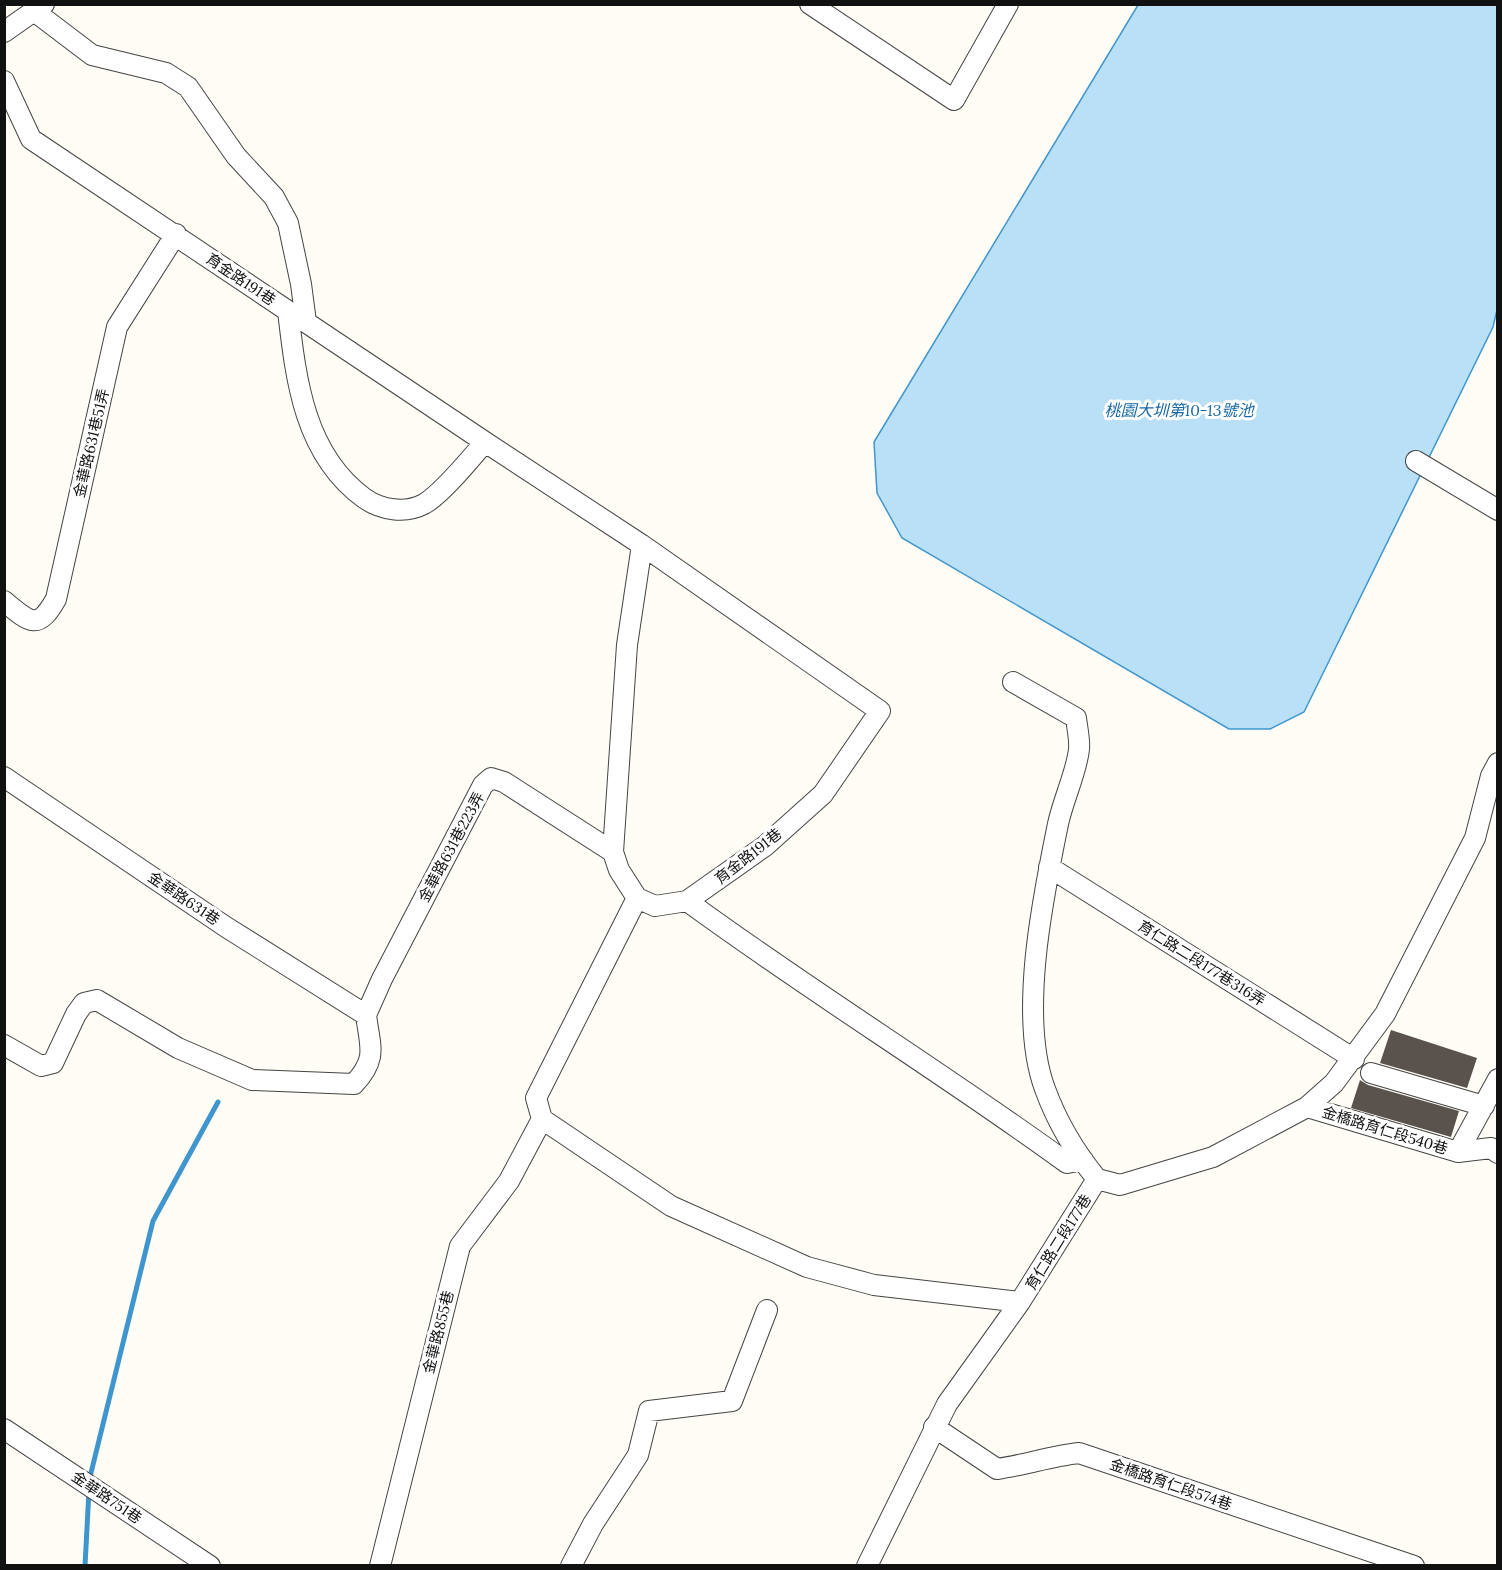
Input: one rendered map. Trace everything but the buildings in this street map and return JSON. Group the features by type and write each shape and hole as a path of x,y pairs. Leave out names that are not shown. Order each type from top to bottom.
{"street":[{"path":"810,4 954,100 1008,4"},
{"path":"4,32 39,8 92,54 166,73 188,87 236,156 274,197 288,223 301,284 306,322"},
{"name":"育金路191巷","path":"4,81 31,139 288,311 296,382 314,437 344,483 366,500 380,508 398,510 424,504 485,442 642,545 880,711 823,794 765,846 687,901 655,906 637,898"},
{"name":"金華路631巷51弄","path":"4,601 30,619 37,621 45,618 56,599 117,327 176,234"},
{"path":"288,311 485,442"},
{"path":"1416,460 1497,510"},
{"path":"642,545 627,645 613,852 619,870 637,898 536,1098 542,1119 671,1206 807,1267 874,1285 1020,1302"},
{"name":"育仁路二段177巷","path":"867,1566 947,1404 1020,1302 1097,1179 1063,1129 1044,1087 1035,1040 1035,977 1049,867 1063,801 1079,749 1076,718 1013,682"},
{"path":"1097,1179 1120,1185 1213,1157 1307,1107 1334,1083 1354,1059 1385,1014 1474,838 1491,776 1497,763"},
{"name":"金華路631巷","path":"4,777 226,927 366,1015"},
{"name":"金華路631巷223弄","path":"366,1015 382,979 477,795 491,778 504,782 613,852"},
{"name":"育仁路二段177巷316弄","path":"1049,867 1354,1059"},
{"path":"687,901 766,960 924,1062 1067,1163 1083,1161"},
{"path":"4,1045 40,1066 53,1063 76,1014 84,1003 97,1000 178,1048 252,1080 354,1084 366,1071 373,1057 366,1015"},
{"path":"1371,1073 1484,1106"},
{"path":"1458,1152 1497,1079"},
{"name":"金橋路育仁段540巷","path":"1307,1107 1458,1152 1491,1148 1497,1153"},
{"name":"金華路855巷","path":"380,1566 460,1246 509,1181 542,1119"},
{"path":"571,1566 593,1524 638,1455 649,1411 732,1401 767,1310"},
{"name":"金橋路育仁段574巷","path":"934,1427 997,1469 1028,1464 1057,1455 1079,1453 1414,1566"},
{"name":"金華路751巷","path":"4,1429 210,1566"}],"water":[{"name":"桃園大圳第10-13號池","path":"1138,5 1497,5 1497,310 1493,327 1304,712 1270,729 1229,729 902,538 877,493 874,442"}],"waterway":[{"path":"89,1481 153,1221 218,1102"},
{"path":"85,1566 89,1490"}]}
